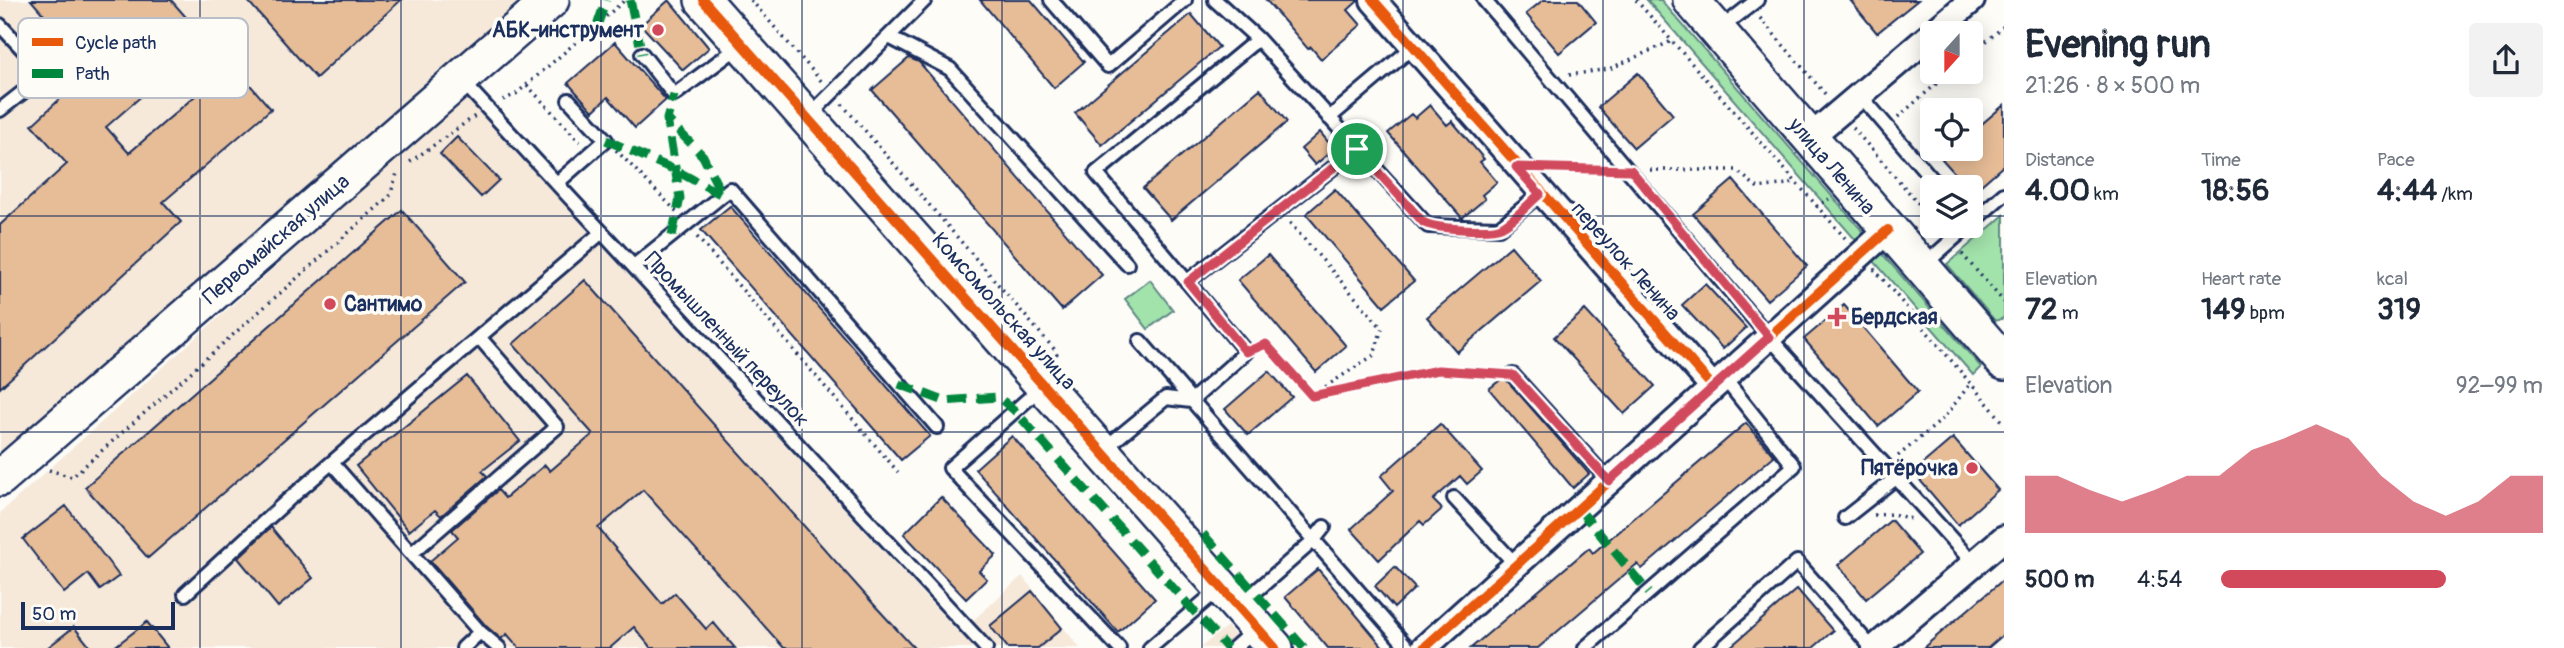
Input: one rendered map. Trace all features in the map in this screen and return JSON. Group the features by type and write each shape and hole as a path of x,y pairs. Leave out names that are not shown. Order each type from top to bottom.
{"main road":[{"name":"Первомайская улица","path":"0,478 551,0"},
{"name":"Комсомольская улица","path":"704,0 807,118 1053,376 1102,450 1245,623"},
{"name":"улица Ленина","path":"1691,0 1808,139 2004,362"}],"street":[{"name":"переулок Ленина","path":"1373,0 1540,194 1718,383"},
{"path":"1944,21 1958,4"},
{"path":"1808,139 1920,45"},
{"path":"1424,648 1888,230"},
{"path":"1874,648 2004,538"}],"lane":[{"path":"807,118 925,0"},
{"path":"1051,0 1108,66 1185,0"},
{"path":"1215,0 1258,39 1428,226 1499,228 1540,194"},
{"path":"1484,0 1631,170 1769,337 1974,564"},
{"path":"1717,32 1753,3"},
{"path":"0,25 18,44"},
{"path":"890,37 950,69 1127,264"},
{"path":"1102,450 1166,398 1191,401 1246,352 1096,173 1258,39"},
{"path":"642,54 674,95 742,45"},
{"path":"1329,118 1413,47"},
{"name":"Промышленный переулок","path":"460,79 986,648"},
{"path":"1860,95 1929,175"},
{"path":"0,110 18,96"},
{"path":"557,183 606,140 569,100"},
{"path":"1188,282 1357,149"},
{"path":"634,267 730,189 937,427"},
{"path":"1983,213 2004,194"},
{"path":"185,594 332,463 602,232"},
{"path":"1922,268 1954,238"},
{"path":"412,553 557,427 479,337"},
{"path":"1140,341 1408,648"},
{"path":"1513,375 1609,481"},
{"path":"1053,376 950,468 1119,648"},
{"path":"1585,648 1794,466 1718,383"},
{"path":"332,463 480,632 499,648"},
{"path":"1845,518 1897,478"},
{"path":"1454,498 1516,565"},
{"path":"1150,648 1245,623 1324,527"},
{"path":"1700,648 1797,562 1874,648"},
{"path":"463,648 480,632"}],"path":[{"path":"41,467 72,477 390,196 397,171 486,107 516,94 625,0"},
{"path":"751,0 1054,349 1053,376"},
{"path":"1636,0 1795,183 1861,254 2004,423"},
{"path":"1753,3 1840,112 1920,205"},
{"path":"1983,44 2004,26"},
{"path":"1551,77 1609,69 1672,41"},
{"path":"1887,126 1936,84"},
{"path":"527,85 590,154"},
{"path":"606,140 677,211 686,225 898,472"},
{"path":"1516,167 1736,170 1758,188 1795,183"},
{"path":"1279,211 1382,328 1374,355 1312,396"},
{"path":"1951,241 2004,302"},
{"path":"1246,352 1266,344 1312,396"},
{"path":"1312,396 1438,370 1513,375"},
{"path":"1887,466 1942,419 1970,384"},
{"path":"1845,518 1893,514 1940,526"}],"shaded area":[{"path":"0,0 526,0 0,461"},
{"path":"465,97 959,633 1022,576 1080,648 0,648 0,513"},
{"path":"1227,626 1247,648 1200,648"}],"green space":[{"path":"1647,0 1661,0 1981,367 1973,375"},
{"path":"2004,215 2004,318 1995,321 1947,264 1977,238 1983,238 1983,233"},
{"path":"1150,280 1173,310 1148,329 1125,299"}],"building":[{"path":"31,0 171,0 187,18 46,18"},
{"path":"247,0 401,0 316,78"},
{"path":"669,0 709,48 683,70 641,25"},
{"path":"980,0 1031,0 1084,62 1054,88"},
{"path":"1266,0 1359,0 1348,10 1361,25 1321,59 1311,47 1308,49"},
{"path":"1543,0 1578,0 1596,22 1559,53 1526,14"},
{"path":"1850,0 1918,0 1877,33"},
{"path":"1191,14 1219,47 1102,145 1075,113"},
{"path":"615,42 666,100 635,128 608,97 593,111 568,83"},
{"path":"909,58 919,62 1102,275 1062,310 872,90"},
{"path":"1638,73 1673,115 1634,148 1598,107"},
{"path":"248,82 271,109 163,202 181,222 0,388 0,225 67,164 32,125 61,98 139,98 106,127 129,153 193,98 248,98"},
{"path":"1260,89 1287,122 1171,220 1143,188"},
{"path":"1430,105 1447,125 1452,121 1484,159 1480,162 1497,182 1482,195 1485,199 1462,218 1388,133 1411,114 1415,118"},
{"path":"2004,105 2004,165 1983,183 1983,175 1956,175 1944,161 1983,161 1983,123"},
{"path":"1320,132 1334,149 1315,165 1301,149"},
{"path":"457,137 499,180 481,197 440,154"},
{"path":"1733,180 1807,266 1767,300 1693,214"},
{"path":"1335,189 1414,281 1384,306 1306,214"},
{"path":"730,206 930,436 901,460 701,230"},
{"path":"402,210 465,282 148,558 85,487"},
{"path":"1511,246 1541,281 1457,352 1427,317"},
{"path":"1268,255 1346,346 1316,372 1238,280"},
{"path":"585,280 914,648 784,648 643,490 598,528 662,604 675,593 706,629 713,622 735,648 651,648 634,627 610,648 519,648 507,634 501,639 486,626 430,561 458,537 452,530 498,490 505,498 545,465 550,471 593,434 513,344"},
{"path":"1705,284 1746,328 1723,349 1682,305"},
{"path":"1844,305 1918,392 1878,426 1804,339"},
{"path":"1585,310 1655,386 1624,414 1554,337"},
{"path":"1269,371 1292,397 1248,435 1225,409"},
{"path":"467,376 520,441 482,471 487,476 441,516 435,510 409,531 356,466"},
{"path":"1504,377 1589,474 1573,488 1489,389"},
{"path":"1746,423 1774,456 1642,569 1637,564 1538,648 1471,648 1589,548 1593,553"},
{"path":"1440,424 1482,471 1467,484 1460,476 1433,500 1442,509 1424,525 1420,521 1379,560 1351,529 1393,491 1381,476"},
{"path":"1012,436 1155,599 1118,632 975,469"},
{"path":"1953,438 1998,490 1958,525 1913,472"},
{"path":"941,497 996,555 979,571 987,579 966,599 904,534"},
{"path":"66,506 119,576 100,590 88,574 64,593 23,539"},
{"path":"1891,520 1920,554 1866,599 1838,565"},
{"path":"271,527 313,578 278,607 238,558"},
{"path":"1395,567 1415,588 1394,608 1375,586"},
{"path":"1318,569 1384,648 1328,648 1285,597"},
{"path":"2004,579 2004,634 1988,648 1923,648"},
{"path":"1797,589 1833,631 1813,648 1729,648"},
{"path":"1032,591 1062,628 1038,648 1008,648 990,626"},
{"path":"147,622 168,648 113,648"},
{"path":"74,627 91,648 47,648"}],"marked path":[{"path":"597,26 606,0"},
{"path":"630,0 642,54"},
{"path":"672,236 680,198 667,119 674,95"},
{"path":"606,140 675,170 722,195 703,156 667,119"},
{"path":"899,384 944,401 998,397 1014,410 1227,648"},
{"path":"1579,509 1649,593"},
{"path":"1203,534 1304,648"}],"cycle path":[{"path":"703,0 1275,648"},
{"path":"1373,0 1713,387"},
{"path":"1424,648 1888,230"}],"place":[{"name":"АБК-инструмент","path":"658,30"},
{"name":"Сантимо","path":"330,304"},
{"name":"Бердская","path":"1837,317"},
{"name":"Пятёрочка","path":"1972,468"}],"route":[{"path":"1357,149 1423,222 1434,227 1492,229 1505,225 1540,194 1516,167 1631,170 1769,337 1609,481 1513,375 1438,370 1312,396 1266,344 1246,352 1188,282 1357,149"}]}
